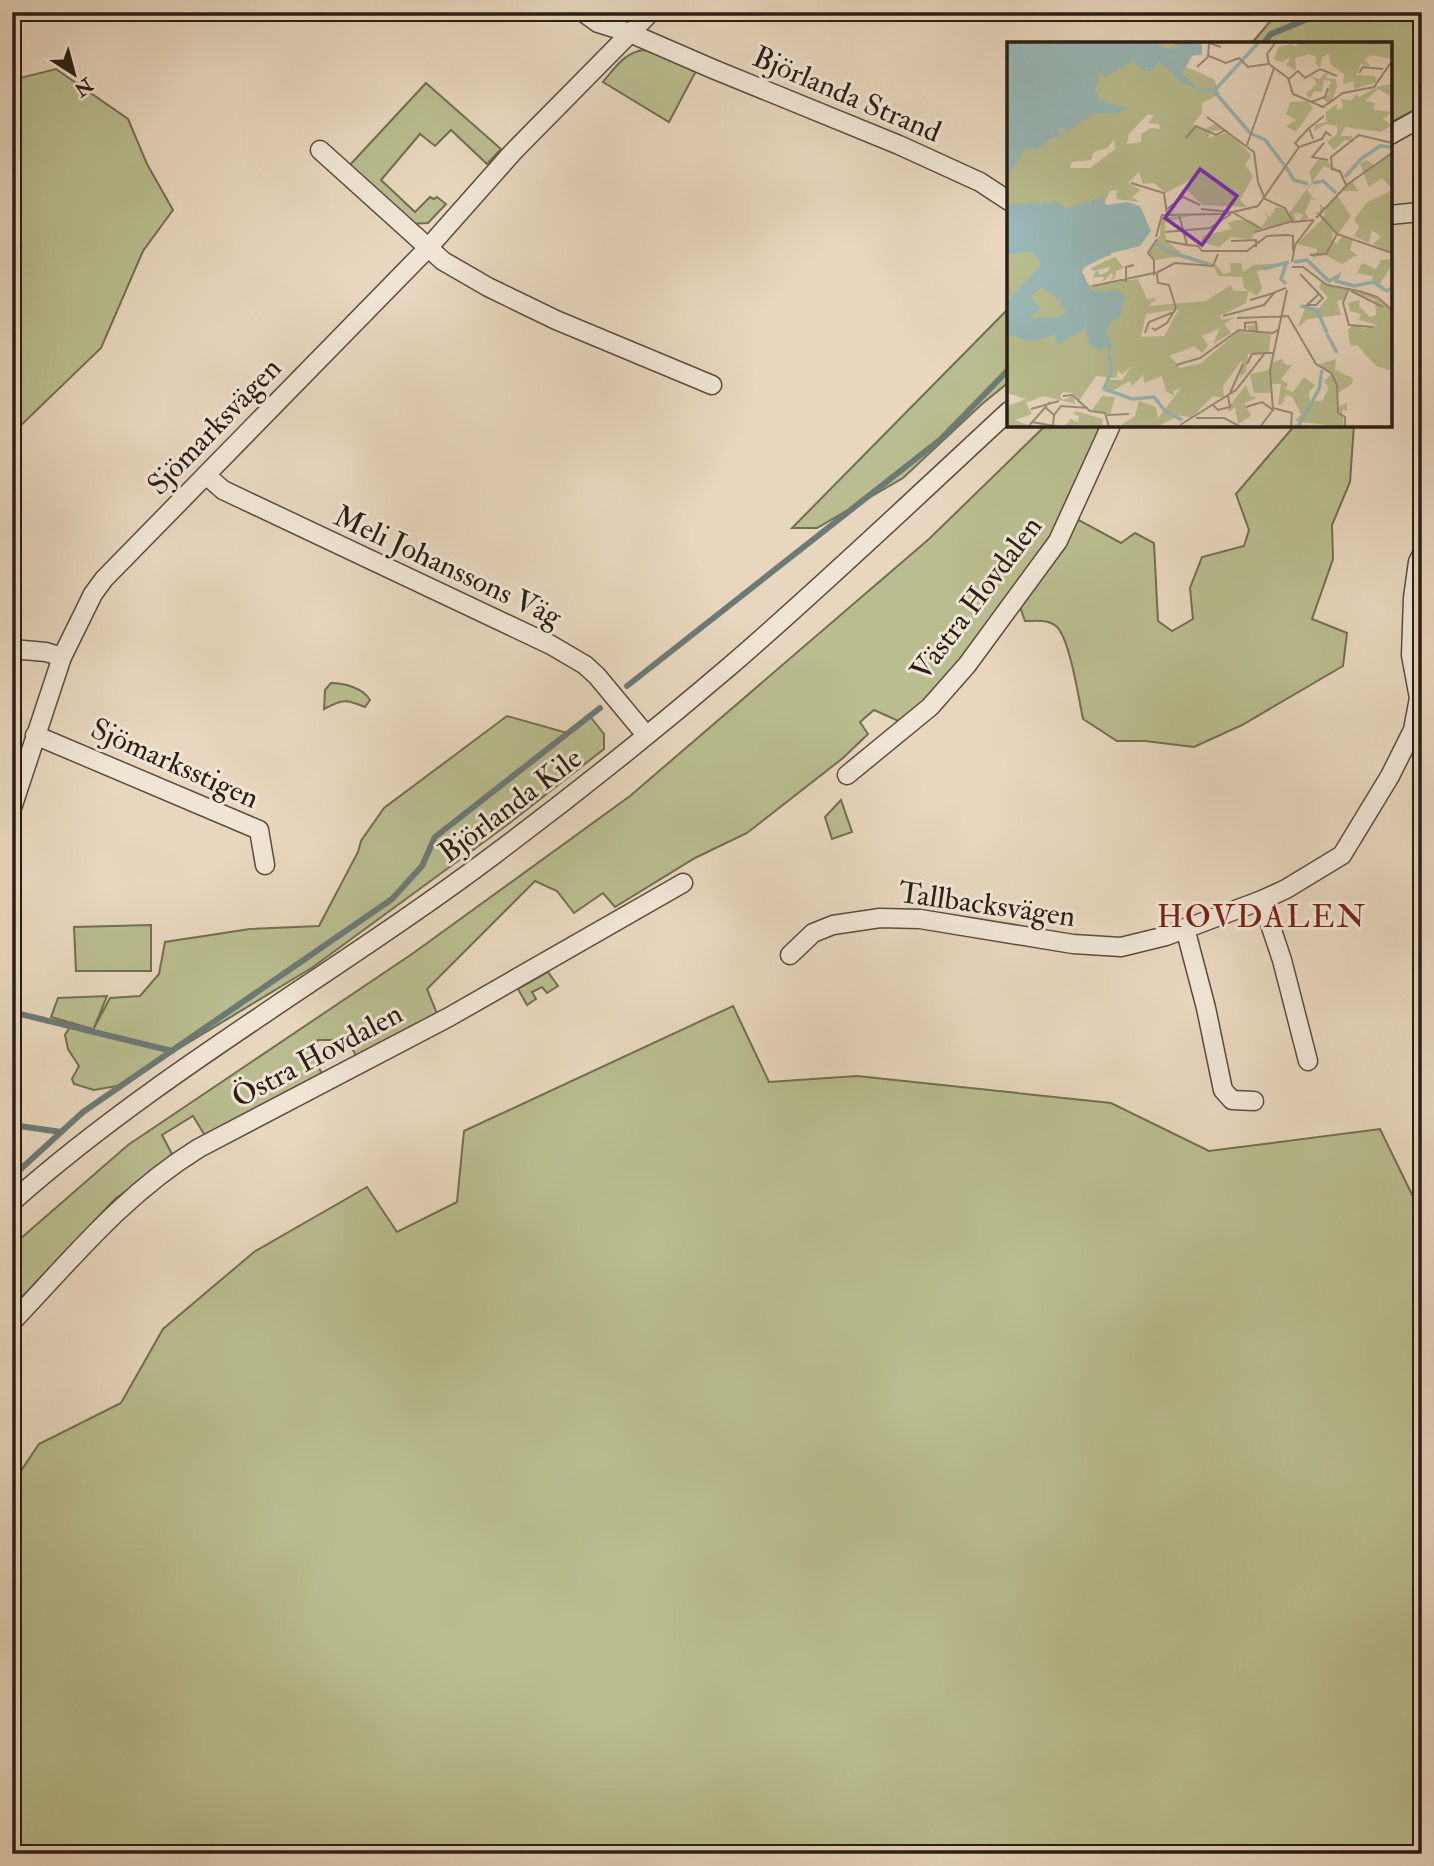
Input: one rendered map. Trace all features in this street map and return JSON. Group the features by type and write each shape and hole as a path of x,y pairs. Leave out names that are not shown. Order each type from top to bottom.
{"street":[{"name":"Björlanda Strand","path":"583,12 598,23 630,33 896,143 980,182 1007,200"},
{"name":"Sjömarksvägen","path":"62,657 93,594 104,579 427,249 513,152 651,12"},
{"path":"1392,134 1422,117"},
{"path":"320,150 443,261 545,315 712,385"},
{"path":"1392,215 1419,212"},
{"name":"Björlanda Kile","path":"12,1202 100,1129 494,855 646,735 761,638 1007,413"},
{"name":"Västra Hovdalen","path":"847,775 930,707 983,644 1058,541 1110,427"},
{"name":"Meli Johanssons Väg","path":"206,475 223,490 562,651 597,676 646,735"},
{"name":"Tallbacksvägen","path":"790,955 813,933 833,925 880,918 920,919 1073,944 1121,947 1166,936 1262,900 1286,889 1342,855 1390,776 1413,730 1419,698 1411,655 1413,598 1418,562 1422,554"},
{"path":"12,649 46,652 62,657 12,808"},
{"name":"Sjömarksstigen","path":"35,735 260,830 265,865"},
{"name":"Östra Hovdalen","path":"12,1322 122,1205 169,1166 449,1017 683,883"},
{"path":"1262,900 1282,960 1308,1061"},
{"path":"1185,928 1223,1090 1232,1100 1254,1101"}],"green space":[{"path":"1278,12 1422,12 1422,106 1392,122 1392,42 1253,42"},
{"path":"643,50 652,51 696,71 669,122 603,82 625,58"},
{"path":"56,69 128,119 147,164 173,210 143,251 101,348 12,434 12,80"},
{"path":"426,83 501,149 487,164 451,130 435,146 420,134 381,180 415,212 430,197 437,197 446,204 428,223 409,224 348,167"},
{"path":"1007,310 1007,384 903,478 817,528 792,528"},
{"path":"1044,427 1104,427 1059,528 965,657 903,723 874,710 860,722 868,734 843,758 747,833 695,858 615,907 603,893 574,913 557,891 535,881 427,989 438,1016 358,1059 347,1040 318,1040 311,1054 323,1075 207,1139 193,1116 162,1135 174,1158 116,1198 12,1308 12,1246 128,1145 412,954 630,796 929,539"},
{"path":"1293,427 1354,427 1350,482 1332,525 1333,559 1312,619 1347,633 1343,666 1242,725 1194,747 1145,741 1117,741 1083,719 1070,657 1057,627 1046,622 1025,621 1020,607 1053,560 1077,519 1121,543 1135,533 1154,543 1158,621 1172,631 1193,619 1190,588 1202,557 1244,546 1249,530 1236,494"},
{"path":"331,683 353,687 363,692 370,700 365,707 344,701 324,709 325,690"},
{"path":"589,715 604,734 604,749 507,825 313,967 117,1086 94,1090 74,1084 72,1079 79,1066 68,1049 65,1035 70,1027 91,1032 93,1029 51,1017 58,998 107,996 94,1028 110,998 140,996 159,974 165,942 250,929 319,926 358,852 361,841 384,808 507,716 567,733"},
{"path":"841,800 852,832 832,839 825,817"},
{"path":"151,925 151,971 76,971 74,927"},
{"path":"548,972 558,986 547,993 542,987 532,992 536,999 527,1005 518,989"},
{"path":"733,1006 769,1082 857,1076 1111,1103 1209,1151 1380,1129 1422,1215 1422,1854 12,1854 12,1484 39,1444 121,1403 163,1329 254,1252 367,1187 397,1232 457,1202 464,1131"}],"waterway":[{"path":"1265,42 1271,34 1319,12"},
{"path":"627,686 941,439 1007,371"},
{"path":"12,1177 83,1112 392,899 422,866 435,837 600,708"},
{"path":"12,1012 172,1051"},
{"path":"12,1125 61,1132"}],"district":[{"name":"HOVDALEN","path":"1262,916"}]}
